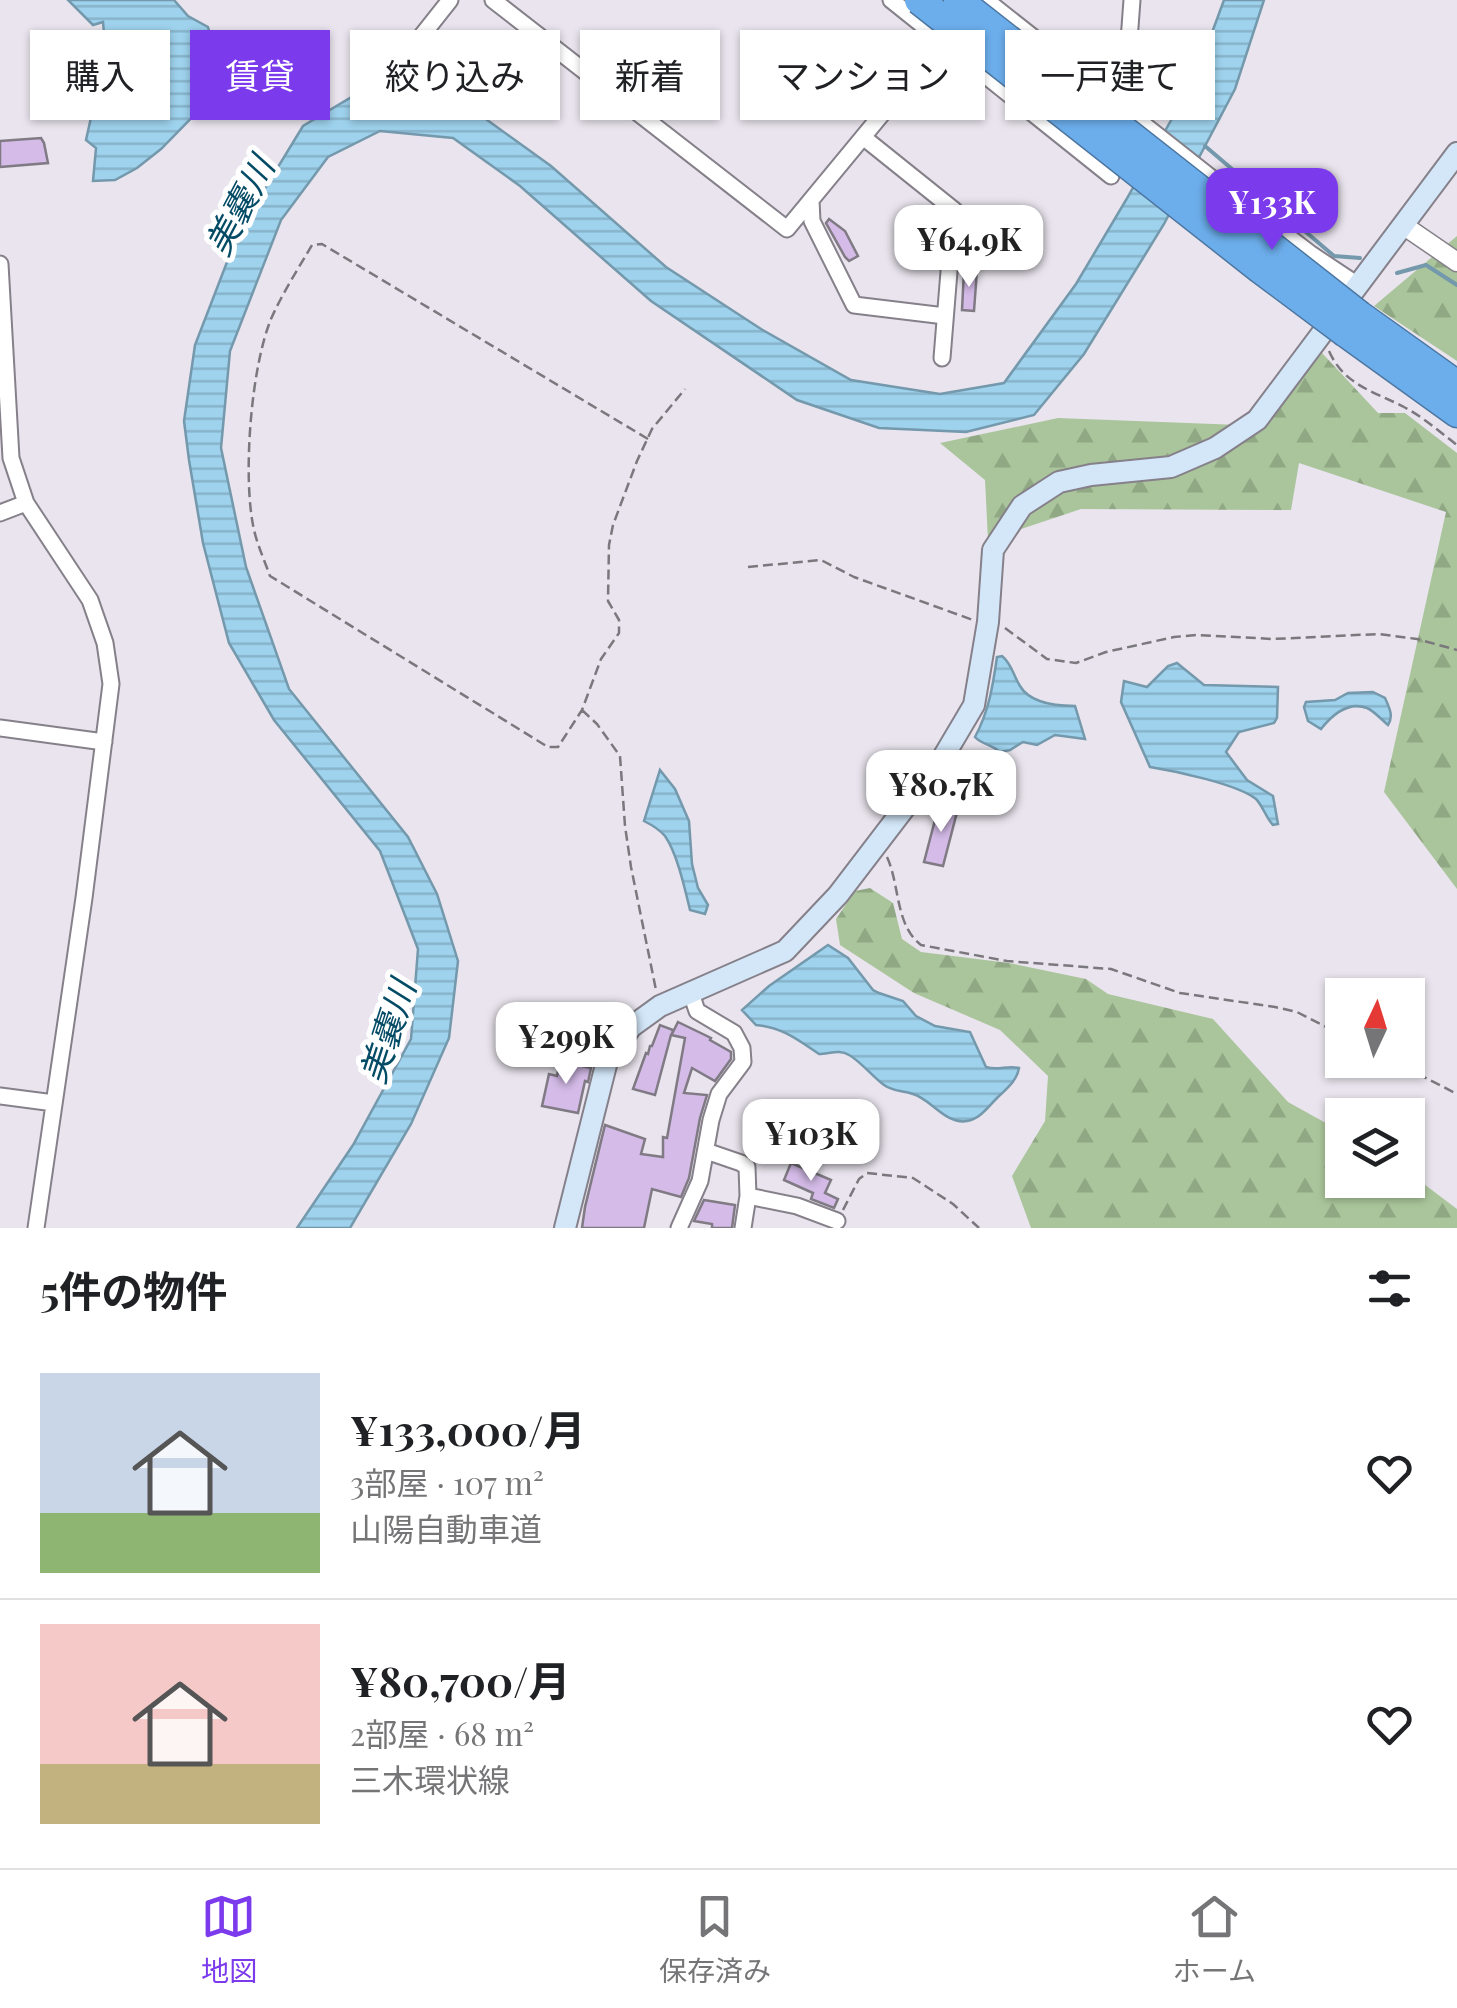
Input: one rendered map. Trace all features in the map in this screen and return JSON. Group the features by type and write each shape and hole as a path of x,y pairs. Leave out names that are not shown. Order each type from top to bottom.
{"highway":[{"path":"920,0 1244,256 1457,413"},
{"path":"958,0 1342,328 1457,385"}],"main road":[{"path":"565,1228 606,1062 630,1026 660,1006 785,951 838,895 942,759 974,704 988,622 993,550 1022,506 1059,482 1171,467 1216,448 1257,420 1342,328 1359,286 1457,153"}],"street":[{"path":"427,30 450,0"},
{"path":"493,0 786,229 877,120"},
{"path":"891,0 929,30"},
{"path":"952,30 977,0"},
{"path":"986,0 1024,30"},
{"path":"1130,30 1132,0"},
{"path":"985,75 1111,176"},
{"path":"1139,120 1311,254 1359,286"},
{"path":"863,137 954,210 942,358"},
{"path":"811,200 812,221 854,305 945,316"},
{"path":"1403,225 1457,262"},
{"path":"0,264 12,458 26,503 90,600 105,642 111,684 36,1228"},
{"path":"0,513 26,503"},
{"path":"0,728 104,742"},
{"path":"679,1228 700,1182 711,1120 720,1094 743,1062 742,1048 734,1033 697,1011 691,992"},
{"path":"0,1096 54,1103"},
{"path":"706,1151 741,1162 747,1168 744,1228"},
{"path":"748,1196 798,1206 837,1221"}],"path":[{"path":"648,439 322,244 312,245 272,317 260,353 250,437 253,526 270,576 548,747 558,747 582,710 601,660 619,633 619,620 608,602 608,545 613,526 648,439 652,429 685,390"},
{"path":"1342,328 1337,369 1361,386 1408,409 1457,444"},
{"path":"748,567 821,560 854,577 971,620 999,624 1048,659 1076,663 1106,652 1196,635 1273,639 1379,634 1417,638 1457,650"},
{"path":"582,710 598,724 620,756 628,854 660,1006"},
{"path":"878,844 890,860 903,919 912,938 922,945 1007,960 1111,969 1180,993 1275,1006 1325,1026"},
{"path":"1425,1078 1457,1094"},
{"path":"837,1221 859,1179 866,1174 913,1178 953,1204 978,1228"}],"green space":[{"path":"1457,236 1457,361 1374,306"},
{"path":"1322,353 1378,413 1405,413 1457,453 1457,889 1384,792 1446,512 1299,463 1291,510 1081,509 988,540 985,480 940,443 1058,418 1265,426"},
{"path":"870,888 893,903 902,939 921,952 1009,963 1086,979 1108,994 1213,1019 1288,1102 1325,1123 1325,1198 1425,1198 1425,1185 1457,1209 1457,1228 1031,1228 1012,1176 1045,1121 1048,1076 1000,1030 914,993 840,945 836,919 855,891"}],"water":[{"path":"68,0 174,0 209,30 190,30 190,119 161,149 115,180 93,181 96,148 86,140 90,120 170,120 170,30 104,30 103,22 93,25"},
{"path":"1224,0 1264,0 1235,89 1164,224 1084,354 1034,415 966,432 879,428 797,400 651,301 520,186 453,138 380,131 328,157 281,220 230,351 221,448 246,567 289,689 408,837 437,894 458,961 449,1038 411,1124 350,1228 297,1228 353,1145 411,1039 418,949 380,851 274,720 229,643 203,543 189,460 184,421 195,345 239,231 303,126 313,120 330,120 330,110 350,98 350,120 487,120 551,166 666,267 761,329 851,380 940,394 1004,383 1076,284 1171,120 1215,120 1213,30"},
{"path":"1002,656 1024,692 1037,700 1075,706 1085,739 1055,735 1037,745 1023,742 1000,752 975,737 987,708 997,657"},
{"path":"1177,663 1204,685 1278,687 1274,723 1239,732 1226,752 1247,780 1273,796 1278,824 1273,825 1256,799 1247,793 1150,767 1121,702 1124,681 1147,687 1168,666"},
{"path":"1373,692 1385,698 1391,715 1388,725 1370,709 1360,706 1341,711 1321,729 1308,721 1306,702"},
{"path":"660,770 675,789 689,821 692,864 698,888 708,905 705,914 690,910 669,843 660,831 644,821"},
{"path":"828,945 848,958 873,990 903,1001 916,1016 935,1026 970,1032 986,1067 1019,1068 1014,1081 980,1115 959,1121 945,1116 920,1097 888,1087 846,1053 819,1054 782,1031 756,1025 742,1010"}],"building":[{"path":"41,138 48,163 0,167 0,141"},
{"path":"829,219 845,231 858,256 849,261 845,257 826,223"},
{"path":"964,270 977,270 974,311 962,310"},
{"path":"946,801 959,809 943,866 924,862 935,820"},
{"path":"678,1022 731,1052 731,1059 715,1081 692,1068 684,1093 707,1095 689,1178 681,1197 652,1189 644,1228 582,1228 605,1125 645,1139 641,1154 663,1157 663,1137 667,1138 685,1038 671,1035 655,1095 633,1089 660,1025 673,1030 672,1034"},
{"path":"560,1061 591,1068 578,1113 542,1106 549,1074 557,1076"},
{"path":"791,1163 831,1180 825,1193 838,1199 834,1208 811,1199 813,1193 784,1180"},
{"path":"704,1200 735,1205 732,1228 712,1228 712,1224 694,1221"}],"waterway":[{"path":"1205,146 1334,256 1360,258"},
{"path":"1397,273 1426,265 1457,285"}],"water label":[{"name":"美嚢川","path":"238,205"},
{"name":"美嚢川","path":"386,1031"}]}
